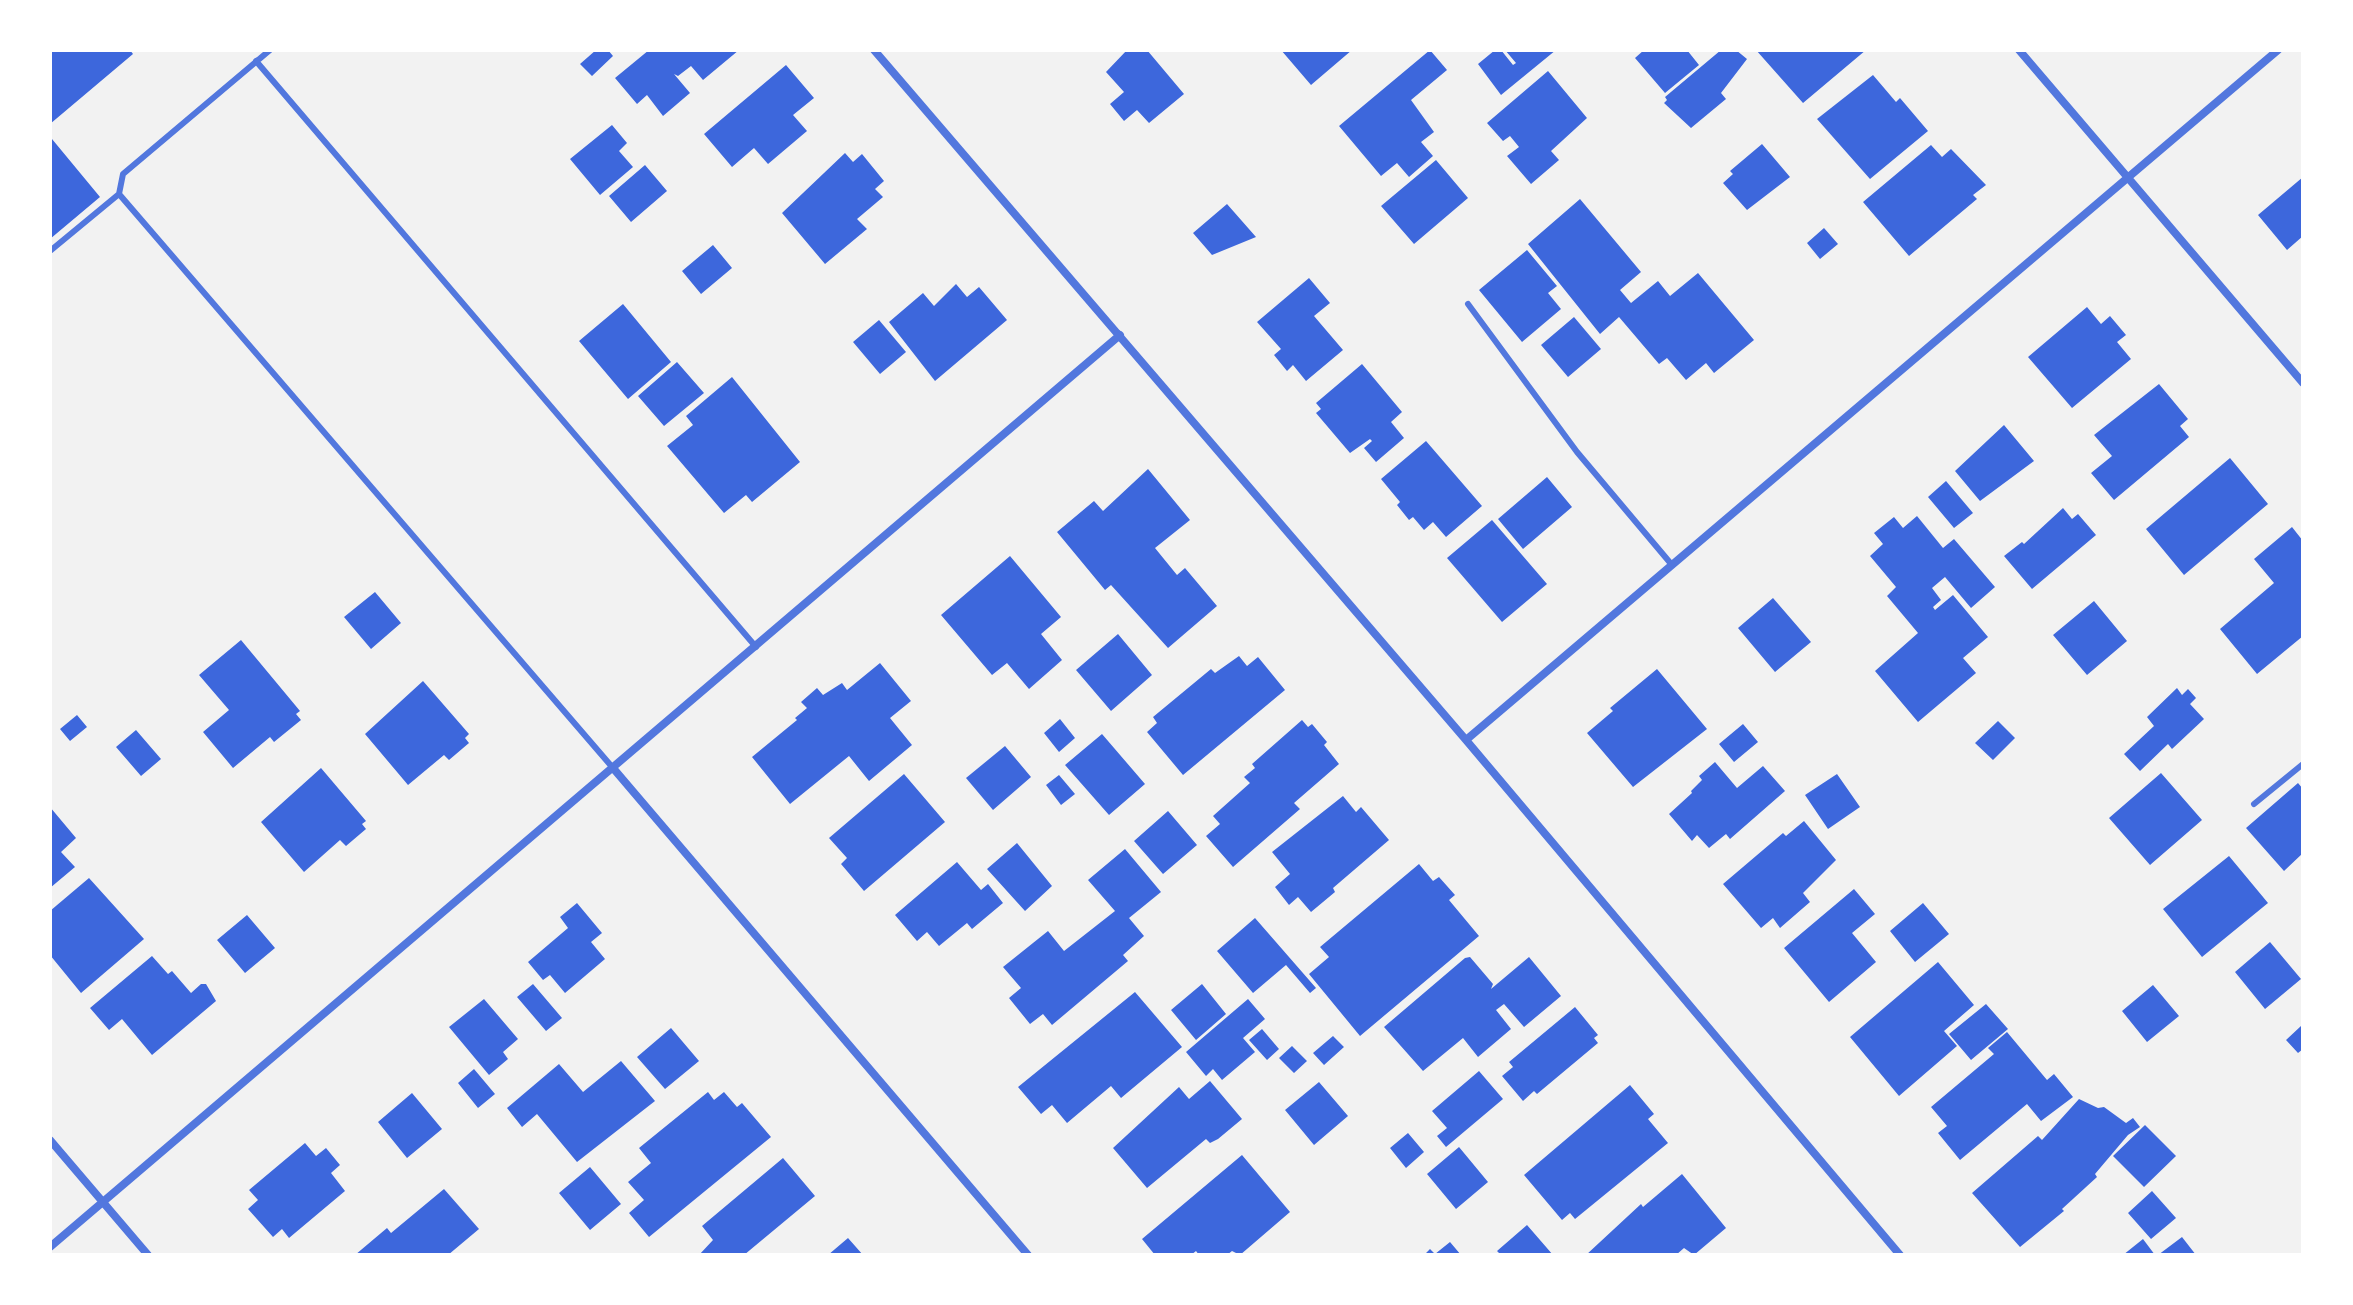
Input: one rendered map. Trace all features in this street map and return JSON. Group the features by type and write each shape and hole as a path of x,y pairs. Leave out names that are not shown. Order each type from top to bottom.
{"street":[{"path":"874,50 1466,740 1900,1255"},
{"path":"2019,50 2303,383"},
{"path":"1466,740 2278,50"},
{"path":"50,1247 1120,335"},
{"path":"613,768 1028,1255"},
{"path":"50,1140 148,1255"}],"lane":[{"path":"50,251 119,194 123,174 270,50"},
{"path":"256,61 756,647"},
{"path":"119,194 613,768"},
{"path":"1468,304 1577,452 1672,565"},
{"path":"2254,804 2303,764"}],"building":[{"path":"50,50 130,50 133,54 50,124"},
{"path":"596,50 608,50 613,56 592,76 580,64"},
{"path":"649,50 739,50 703,80 691,66 678,76 674,74 690,93 663,116 647,95 637,104 615,78"},
{"path":"1127,50 1147,50 1184,94 1149,123 1137,110 1124,121 1110,104 1124,92 1106,72"},
{"path":"1281,50 1352,50 1311,85"},
{"path":"1430,50 1447,70 1411,100 1434,132 1421,142 1433,156 1409,177 1397,163 1381,176 1339,126"},
{"path":"1495,50 1501,50 1513,65 1516,63 1505,50 1556,50 1501,95 1478,64"},
{"path":"1644,50 1687,50 1699,65 1665,93 1635,58"},
{"path":"1721,50 1736,50 1747,59 1721,93 1726,99 1691,128 1664,103 1667,100 1665,97"},
{"path":"1756,50 1866,50 1803,103"},
{"path":"786,65 814,98 793,115 807,131 768,164 754,148 732,167 704,134"},
{"path":"1548,71 1587,118 1551,151 1559,160 1531,184 1507,156 1519,147 1510,136 1503,141 1487,123"},
{"path":"1873,75 1896,102 1900,98 1928,131 1870,179 1817,119"},
{"path":"612,125 627,143 619,151 633,167 600,195 570,159"},
{"path":"52,139 100,197 50,239 50,141"},
{"path":"1762,144 1790,177 1747,210 1723,183 1733,174 1730,171"},
{"path":"1931,145 1942,157 1951,149 1986,185 1973,195 1977,199 1909,256 1863,202"},
{"path":"845,153 853,162 862,154 884,181 875,189 883,197 857,219 867,229 825,264 782,213"},
{"path":"1436,160 1468,198 1414,244 1381,206"},
{"path":"645,165 667,191 631,222 609,196"},
{"path":"2303,177 2303,236 2287,250 2258,215"},
{"path":"1580,199 1641,272 1620,290 1631,303 1658,281 1670,296 1698,273 1754,340 1714,373 1706,363 1686,380 1667,358 1659,364 1619,317 1600,334 1528,244"},
{"path":"1227,204 1256,237 1212,255 1193,233"},
{"path":"1824,228 1838,244 1820,259 1807,243"},
{"path":"713,245 732,268 701,294 682,271"},
{"path":"1527,250 1557,286 1548,293 1561,309 1522,342 1479,290"},
{"path":"1309,278 1330,303 1314,316 1343,350 1306,381 1293,365 1287,371 1274,355 1281,349 1257,322"},
{"path":"956,284 967,297 979,287 1007,320 935,381 889,322 923,293 934,306"},
{"path":"623,304 671,362 628,399 579,341"},
{"path":"2087,307 2101,324 2110,316 2126,335 2117,342 2131,359 2072,408 2028,357"},
{"path":"1574,317 1601,349 1568,377 1541,345"},
{"path":"879,320 906,352 880,374 853,342"},
{"path":"677,362 704,393 664,426 638,396"},
{"path":"1362,364 1402,412 1391,422 1404,438 1376,462 1364,448 1372,441 1370,439 1350,453 1316,413 1321,409 1316,403"},
{"path":"732,377 800,462 752,502 746,495 724,513 667,446 693,425 686,416"},
{"path":"2159,384 2188,419 2180,426 2189,437 2114,500 2091,473 2112,456 2094,435"},
{"path":"2004,425 2034,461 1980,501 1955,471"},
{"path":"1426,441 1482,506 1446,537 1433,522 1424,530 1413,517 1409,520 1397,505 1400,502 1381,479"},
{"path":"2230,458 2268,504 2184,575 2146,529"},
{"path":"1148,469 1190,520 1155,548 1177,575 1185,568 1217,606 1168,648 1111,585 1105,590 1057,532 1094,501 1103,511"},
{"path":"1547,477 1572,507 1523,549 1498,519"},
{"path":"1946,481 1973,513 1954,528 1928,497"},
{"path":"2063,508 2072,519 2078,514 2096,535 2032,589 2004,556 2022,542 2024,544"},
{"path":"1917,516 1943,548 1954,539 1995,587 1971,608 1945,577 1932,588 1941,600 1933,607 1935,610 1953,595 1988,637 1963,658 1976,673 1918,722 1875,671 1918,633 1887,596 1896,587 1870,556 1883,544 1874,533 1894,517 1903,528"},
{"path":"1492,520 1547,584 1502,622 1447,558"},
{"path":"2292,527 2303,541 2303,636 2257,674 2220,629 2274,583 2254,559"},
{"path":"1010,556 1061,617 1041,634 1062,660 1029,689 1007,663 992,675 941,615"},
{"path":"375,592 401,623 371,649 344,617"},
{"path":"1773,598 1811,642 1775,672 1738,628"},
{"path":"2094,601 2127,641 2087,675 2053,635"},
{"path":"1118,634 1152,675 1111,711 1076,670"},
{"path":"241,640 300,711 296,714 301,720 274,742 270,737 233,768 203,732 229,710 199,675"},
{"path":"1239,656 1247,666 1258,657 1285,690 1183,775 1147,732 1157,723 1153,717 1211,669 1215,673"},
{"path":"880,663 911,701 890,718 912,745 869,781 849,756 790,804 752,757 797,720 795,718 807,708 801,702 817,688 823,695 842,683 847,690"},
{"path":"1657,669 1707,729 1633,787 1587,733 1613,711 1610,708"},
{"path":"423,681 469,734 465,738 469,743 449,760 444,755 408,785 365,734"},
{"path":"2177,688 2182,695 2188,689 2196,698 2190,704 2204,719 2172,749 2168,744 2140,771 2124,754 2154,726 2147,717"},
{"path":"77,715 87,727 70,741 60,729"},
{"path":"1060,719 1075,738 1059,752 1044,733"},
{"path":"1302,720 1308,727 1312,724 1339,764 1294,803 1300,809 1233,867 1206,836 1220,824 1213,816 1250,783 1244,777 1255,768 1252,764"},
{"path":"1998,721 2015,738 1993,760 1975,743"},
{"path":"1743,724 1758,742 1734,762 1719,744"},
{"path":"136,730 161,759 141,776 116,747"},
{"path":"1102,734 1145,784 1109,815 1065,765"},
{"path":"1005,746 1031,777 993,810 966,778"},
{"path":"1715,762 1737,788 1763,766 1785,791 1730,839 1726,834 1709,848 1697,835 1692,841 1669,814 1692,793 1702,780 1699,776"},
{"path":"321,768 366,821 362,824 366,829 346,846 340,840 304,872 261,822"},
{"path":"2161,773 2202,820 2150,865 2109,818"},
{"path":"904,774 945,822 864,891 841,864 847,858 829,838"},
{"path":"1837,774 1860,807 1828,829 1805,795"},
{"path":"1059,775 1075,794 1061,805 1046,785"},
{"path":"2298,783 2303,789 2303,853 2284,871 2246,828"},
{"path":"1343,796 1356,812 1361,807 1389,840 1333,888 1335,892 1311,912 1298,897 1289,905 1275,887 1290,874 1272,852"},
{"path":"50,807 76,838 61,852 75,867 50,888"},
{"path":"1168,811 1197,845 1163,874 1134,841"},
{"path":"1804,821 1836,860 1803,893 1810,902 1780,928 1773,918 1761,928 1723,884 1783,833 1786,836"},
{"path":"1017,843 1052,886 1025,911 987,869"},
{"path":"1125,849 1161,892 1129,918 1144,936 1123,955 1128,961 1052,1025 1043,1014 1030,1024 1009,998 1021,988 1003,967 1048,931 1064,951 1115,911 1088,880"},
{"path":"2229,856 2268,903 2202,957 2163,909"},
{"path":"957,862 981,890 988,884 1003,903 972,929 967,923 939,946 927,932 917,941 895,915"},
{"path":"1419,864 1433,881 1439,877 1455,895 1449,900 1479,936 1360,1036 1309,974 1329,957 1320,947"},
{"path":"89,878 144,939 81,993 50,955 50,911"},
{"path":"1854,889 1875,914 1852,933 1876,962 1829,1002 1784,948"},
{"path":"577,903 602,933 591,942 605,959 565,993 550,975 543,980 528,962 568,928 560,917"},
{"path":"1923,903 1949,934 1915,962 1890,931"},
{"path":"247,915 275,948 245,973 217,940"},
{"path":"1255,918 1316,988 1310,993 1286,965 1253,993 1217,951"},
{"path":"2270,942 2301,979 2265,1009 2235,972"},
{"path":"152,956 168,974 172,971 191,993 201,984 206,984 216,1001 152,1055 122,1019 109,1030 90,1008"},
{"path":"1470,957 1493,984 1491,989 1529,957 1561,996 1524,1027 1504,1004 1496,1010 1511,1029 1478,1057 1463,1038 1423,1071 1384,1027"},
{"path":"1938,962 1974,1005 1944,1031 1957,1046 1899,1096 1850,1037"},
{"path":"533,984 562,1018 546,1031 517,997"},
{"path":"1202,984 1226,1014 1196,1040 1171,1010"},
{"path":"2153,985 2179,1016 2147,1042 2122,1011"},
{"path":"1135,992 1182,1047 1121,1098 1111,1086 1067,1123 1052,1105 1041,1114 1018,1087"},
{"path":"484,999 518,1039 503,1052 508,1059 489,1075 449,1027"},
{"path":"1248,999 1265,1019 1243,1038 1255,1052 1222,1080 1213,1069 1206,1076 1186,1052"},
{"path":"1986,1004 2008,1029 1971,1060 1949,1034"},
{"path":"1575,1007 1598,1035 1594,1038 1598,1043 1537,1094 1534,1091 1523,1101 1502,1076 1513,1067 1509,1062"},
{"path":"2301,1026 2303,1049 2298,1053 2286,1040"},
{"path":"671,1028 699,1061 665,1089 637,1057"},
{"path":"1262,1029 1279,1049 1267,1060 1249,1040"},
{"path":"2007,1032 2047,1080 2054,1074 2073,1097 2041,1121 2027,1104 1960,1160 1938,1133 1947,1126 1931,1107 1994,1054 1988,1048"},
{"path":"1333,1036 1344,1047 1324,1065 1313,1053"},
{"path":"1292,1046 1307,1061 1294,1073 1279,1058"},
{"path":"621,1061 655,1101 577,1162 537,1114 522,1127 507,1108 559,1064 583,1092"},
{"path":"474,1069 495,1094 478,1108 458,1083"},
{"path":"1479,1071 1503,1099 1446,1147 1437,1136 1447,1128 1432,1111"},
{"path":"1210,1081 1242,1119 1218,1139 1210,1143 1206,1139 1147,1188 1113,1148 1179,1087 1189,1099"},
{"path":"1319,1082 1348,1116 1314,1145 1285,1110"},
{"path":"1630,1085 1654,1114 1648,1119 1668,1143 1575,1219 1570,1213 1562,1220 1524,1175"},
{"path":"708,1092 714,1100 724,1092 737,1107 742,1103 771,1137 649,1237 629,1213 644,1200 628,1182 651,1163 639,1148"},
{"path":"412,1093 442,1129 407,1158 378,1122"},
{"path":"2079,1099 2098,1108 2104,1107 2126,1123 2133,1118 2140,1127 2128,1135 2095,1174 2097,1177 2062,1209 2064,1211 2020,1247 1972,1193 2038,1136 2042,1140"},
{"path":"2145,1125 2176,1156 2144,1187 2113,1156"},
{"path":"1408,1133 1424,1152 1406,1168 1390,1148"},
{"path":"305,1143 316,1156 326,1148 340,1165 331,1173 345,1191 289,1238 282,1229 273,1237 248,1209 258,1200 249,1190"},
{"path":"1459,1147 1488,1182 1456,1209 1427,1174"},
{"path":"1242,1155 1290,1212 1240,1255 1232,1251 1227,1255 1199,1255 1196,1251 1191,1255 1155,1255 1142,1239"},
{"path":"783,1158 815,1196 744,1255 699,1255 713,1240 702,1226"},
{"path":"590,1167 621,1204 590,1230 559,1193"},
{"path":"1682,1174 1726,1228 1694,1255 1684,1248 1676,1255 1586,1255 1641,1204 1643,1207"},
{"path":"444,1189 479,1229 448,1255 355,1255 387,1228 391,1233"},
{"path":"2152,1191 2176,1218 2151,1239 2128,1213"},
{"path":"1527,1225 1553,1255 1501,1255 1497,1251"},
{"path":"2182,1237 2196,1255 2158,1255"},
{"path":"848,1238 863,1255 828,1255"},
{"path":"2143,1239 2155,1255 2123,1255"},
{"path":"1450,1242 1461,1255 1424,1255 1430,1249 1435,1254"}]}
